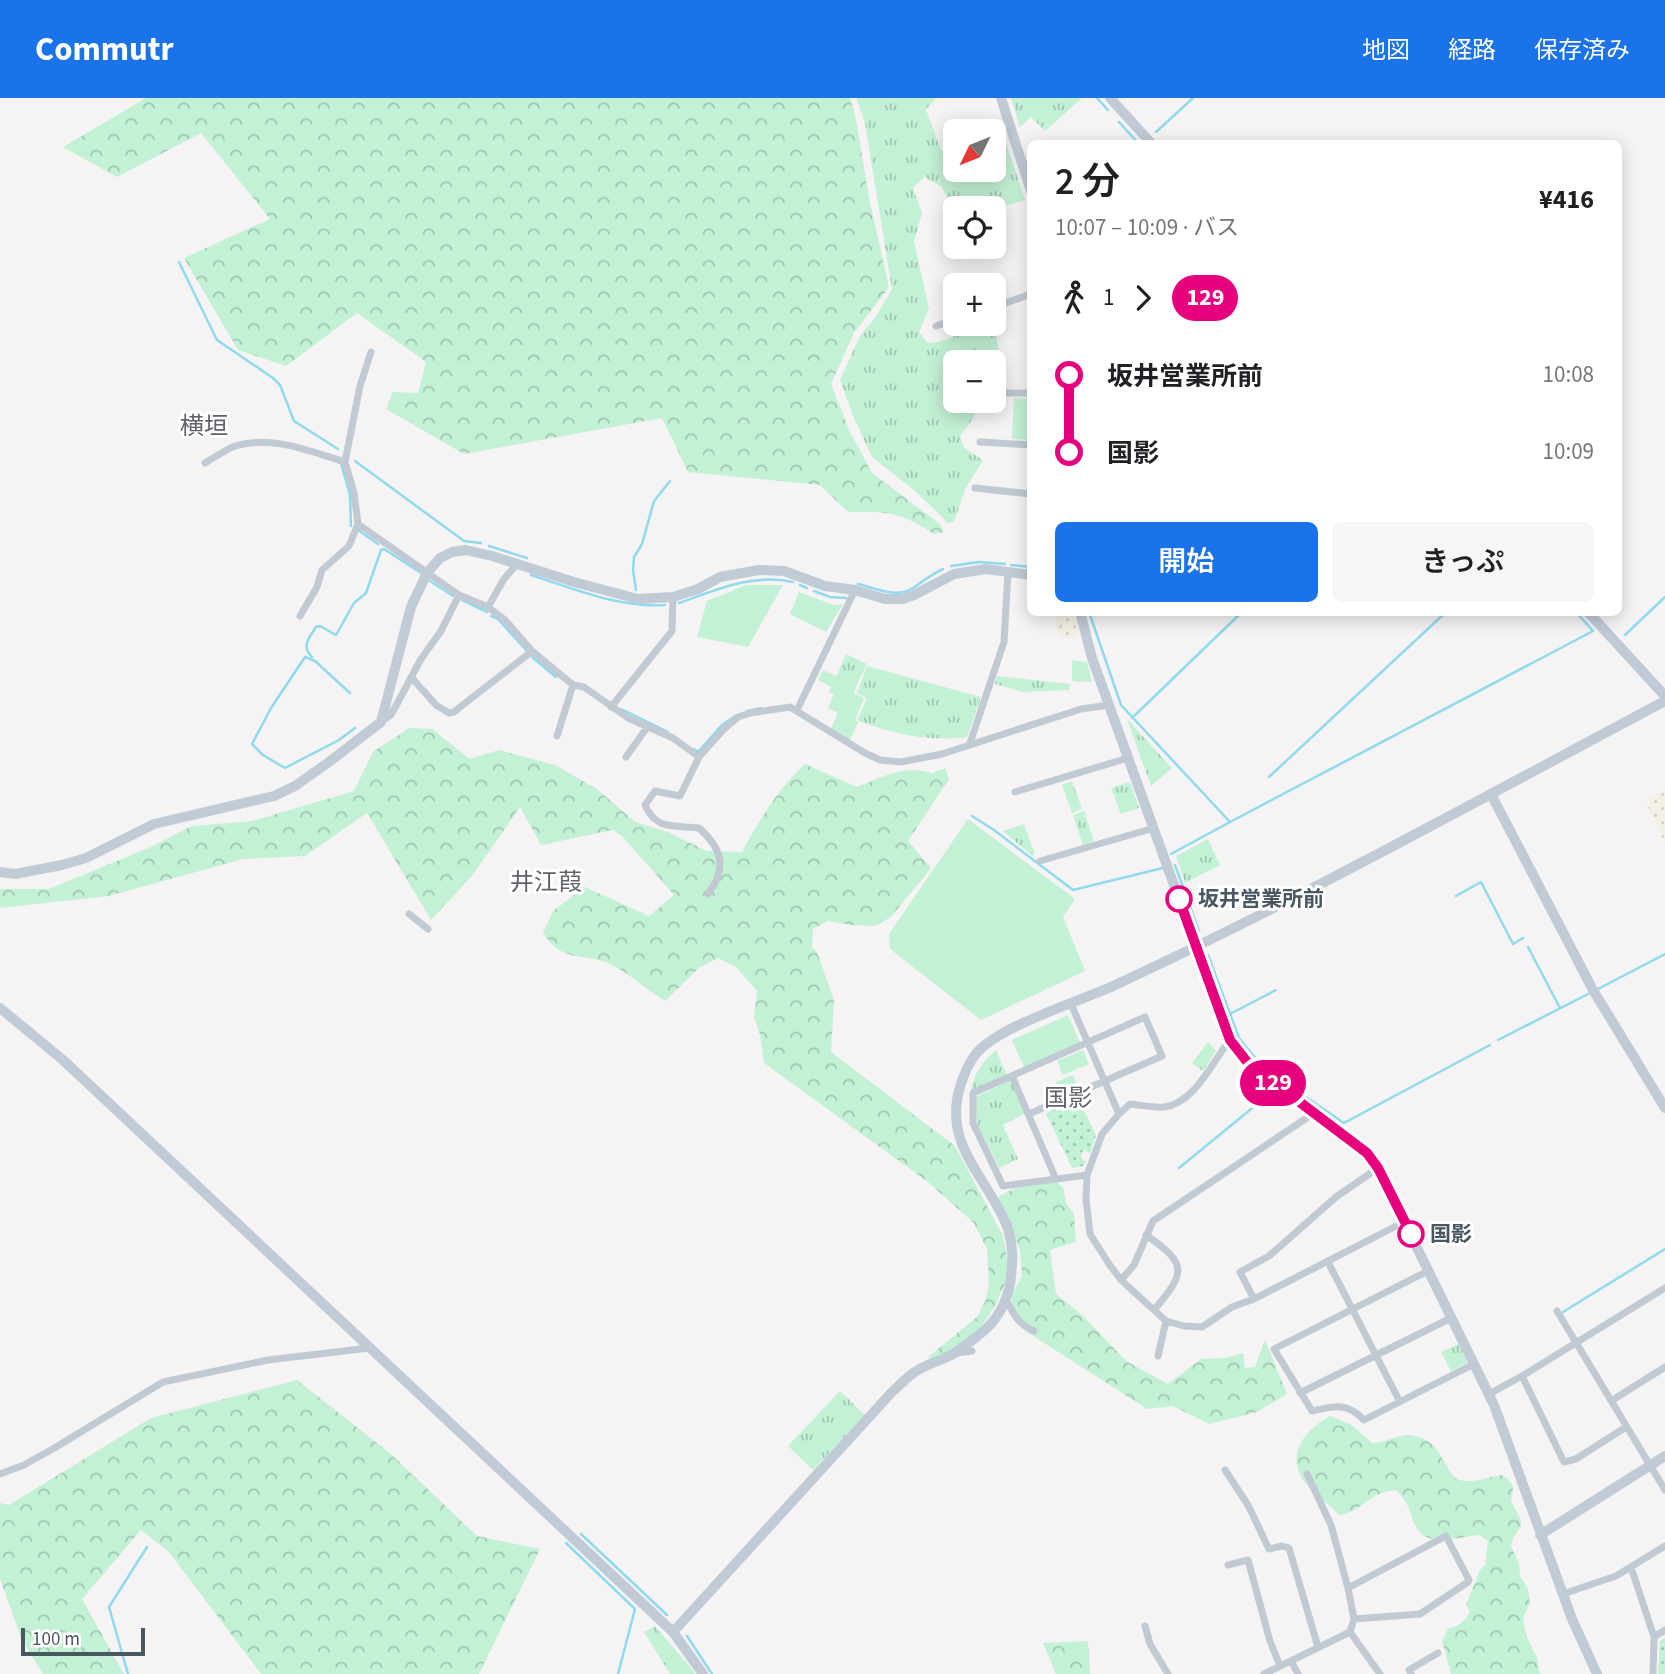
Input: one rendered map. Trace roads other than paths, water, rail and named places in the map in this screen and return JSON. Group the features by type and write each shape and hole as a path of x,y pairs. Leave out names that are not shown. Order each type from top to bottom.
{"street":[{"path":"1001,98 1027,179"},
{"path":"1110,98 1148,140"},
{"path":"1006,303 1027,296"},
{"path":"936,326 943,324"},
{"path":"300,616 317,587 322,570 349,547 358,524 354,493 345,462 360,386 371,352"},
{"path":"1006,393 1027,393"},
{"path":"205,463 233,447 261,441 345,462"},
{"path":"980,442 1027,445"},
{"path":"975,488 1027,494"},
{"path":"358,524 459,595 488,607 573,685 584,687 628,718 673,738 699,757"},
{"path":"381,722 411,607 427,573 440,558 452,552 484,554 638,599 673,597 698,589 720,577 759,570 784,571 825,586 855,590 885,599 903,599 954,574 986,569 1027,574"},
{"path":"488,607 504,579 517,564"},
{"path":"970,743 1004,642 1008,572"},
{"path":"797,710 855,590"},
{"path":"0,872 15,874 62,865 86,858 153,824 274,796 295,786 391,715 459,595"},
{"path":"611,706 672,631 673,597"},
{"path":"1081,616 1092,658 1230,1040 1248,1063 1367,1153 1378,1168 1489,1394 1540,1535 1595,1674"},
{"path":"673,1632 892,1392 915,1372 952,1354 990,1325 1000,1311 1011,1284 1014,1257 1007,1228 967,1159 956,1130 956,1100 974,1056 994,1037 1196,947 1491,794 1665,699 1592,616"},
{"path":"411,677 436,705 449,713 454,712 488,682 506,672 532,650"},
{"path":"557,736 573,685"},
{"path":"708,894 718,881 721,865 716,847 699,828 673,827 658,822 650,817 645,805 655,791 680,796 699,757 738,717 790,707 880,760 901,762 942,754 1081,709 1110,705"},
{"path":"626,757 648,726"},
{"path":"1015,792 1128,758"},
{"path":"1491,794 1593,990 1665,1108"},
{"path":"1040,861 1154,828"},
{"path":"409,914 428,929"},
{"path":"1071,1004 1119,1114"},
{"path":"0,1008 63,1060 673,1632 703,1674"},
{"path":"1028,1114 1161,1056 1144,1017 973,1093 973,1123 1003,1186 1055,1177 1087,1175"},
{"path":"1230,1040 1191,1093 1178,1103 1163,1107 1130,1104 1102,1134 1087,1175 1086,1199 1090,1234 1121,1280 1167,1321 1202,1327 1232,1307 1254,1299 1406,1221"},
{"path":"1012,1076 1055,1177"},
{"path":"1121,1280 1134,1265 1153,1221 1314,1112"},
{"path":"1254,1299 1240,1272 1269,1256 1336,1197 1378,1168"},
{"path":"1146,1235 1174,1256 1178,1265 1177,1276 1169,1292 1154,1310"},
{"path":"1328,1262 1400,1402"},
{"path":"1428,1271 1274,1349 1312,1410 1332,1406 1345,1407 1354,1410 1364,1420 1474,1364"},
{"path":"1489,1394 1665,1288"},
{"path":"1009,1305 1023,1326 1034,1331"},
{"path":"1557,1311 1665,1490"},
{"path":"1300,1393 1451,1318"},
{"path":"1158,1356 1167,1321"},
{"path":"0,1474 24,1465 163,1382 268,1360 369,1348"},
{"path":"952,1354 972,1351"},
{"path":"1611,1401 1665,1367"},
{"path":"1521,1376 1564,1462 1576,1459 1626,1427"},
{"path":"1540,1535 1665,1456"},
{"path":"1225,1470 1248,1505 1269,1549 1282,1546 1289,1548 1318,1647"},
{"path":"1264,1674 1350,1632 1354,1619 1331,1525 1307,1474"},
{"path":"1348,1588 1446,1536 1469,1580 1420,1614 1354,1619"},
{"path":"1563,1594 1616,1576 1665,1546"},
{"path":"1228,1565 1248,1560 1266,1629 1280,1666"},
{"path":"1631,1567 1654,1637 1653,1674"},
{"path":"1145,1626 1150,1644 1168,1674"},
{"path":"1654,1637 1665,1630"},
{"path":"1350,1632 1380,1674"},
{"path":"1411,1674 1409,1670 1438,1653"},
{"path":"1290,1661 1298,1674"}],"waterway":[{"path":"1097,98 1108,110"},
{"path":"1156,132 1193,98"},
{"path":"1119,122 1135,140"},
{"path":"179,262 217,340 273,378 280,385 294,421 338,449"},
{"path":"355,461 464,541 481,543"},
{"path":"341,463 350,495 351,526"},
{"path":"636,590 634,557 642,544 654,501 670,481"},
{"path":"358,530 378,544"},
{"path":"489,546 527,558"},
{"path":"312,657 307,649 307,642 316,627 320,626 336,635 354,603 366,593 381,550 384,549 421,573"},
{"path":"951,566 979,562 1005,564"},
{"path":"1011,565 1027,567"},
{"path":"858,584 900,593 943,569"},
{"path":"531,575 614,601 665,605"},
{"path":"430,581 453,596"},
{"path":"679,603 749,581 793,582"},
{"path":"800,585 807,588"},
{"path":"814,591 830,597 846,598"},
{"path":"1625,635 1665,597"},
{"path":"462,600 487,612"},
{"path":"491,616 498,619 526,650"},
{"path":"1090,616 1121,705 1230,822 1171,854"},
{"path":"1132,718 1238,616"},
{"path":"1269,777 1442,616"},
{"path":"1230,822 1593,631 1580,616"},
{"path":"350,693 315,661 305,657 271,708 252,744 263,755 285,768 339,740 355,728"},
{"path":"532,657 556,677"},
{"path":"747,711 761,708"},
{"path":"621,709 668,732"},
{"path":"694,749 698,752 722,725 735,716"},
{"path":"972,816 1073,890 1163,868"},
{"path":"1175,865 1199,931"},
{"path":"1456,896 1481,882 1513,944 1523,938"},
{"path":"1528,947 1560,1008"},
{"path":"1598,989 1665,954"},
{"path":"1208,955 1239,1038 1271,1072"},
{"path":"1230,1014 1276,990"},
{"path":"1498,1040 1592,992"},
{"path":"1278,1078 1344,1123 1490,1045"},
{"path":"1179,1168 1272,1092"},
{"path":"1563,1312 1665,1249"},
{"path":"581,1534 667,1615"},
{"path":"566,1543 635,1609 618,1674"},
{"path":"128,1674 109,1607 147,1547"},
{"path":"687,1636 712,1674"}],"place":[{"name":"坂井営業所前","path":"1179,899"},
{"name":"国影","path":"1411,1234"}],"district":[{"name":"横垣","path":"204,426"},
{"name":"井江葭","path":"546,882"},
{"name":"国影","path":"1068,1098"}]}
